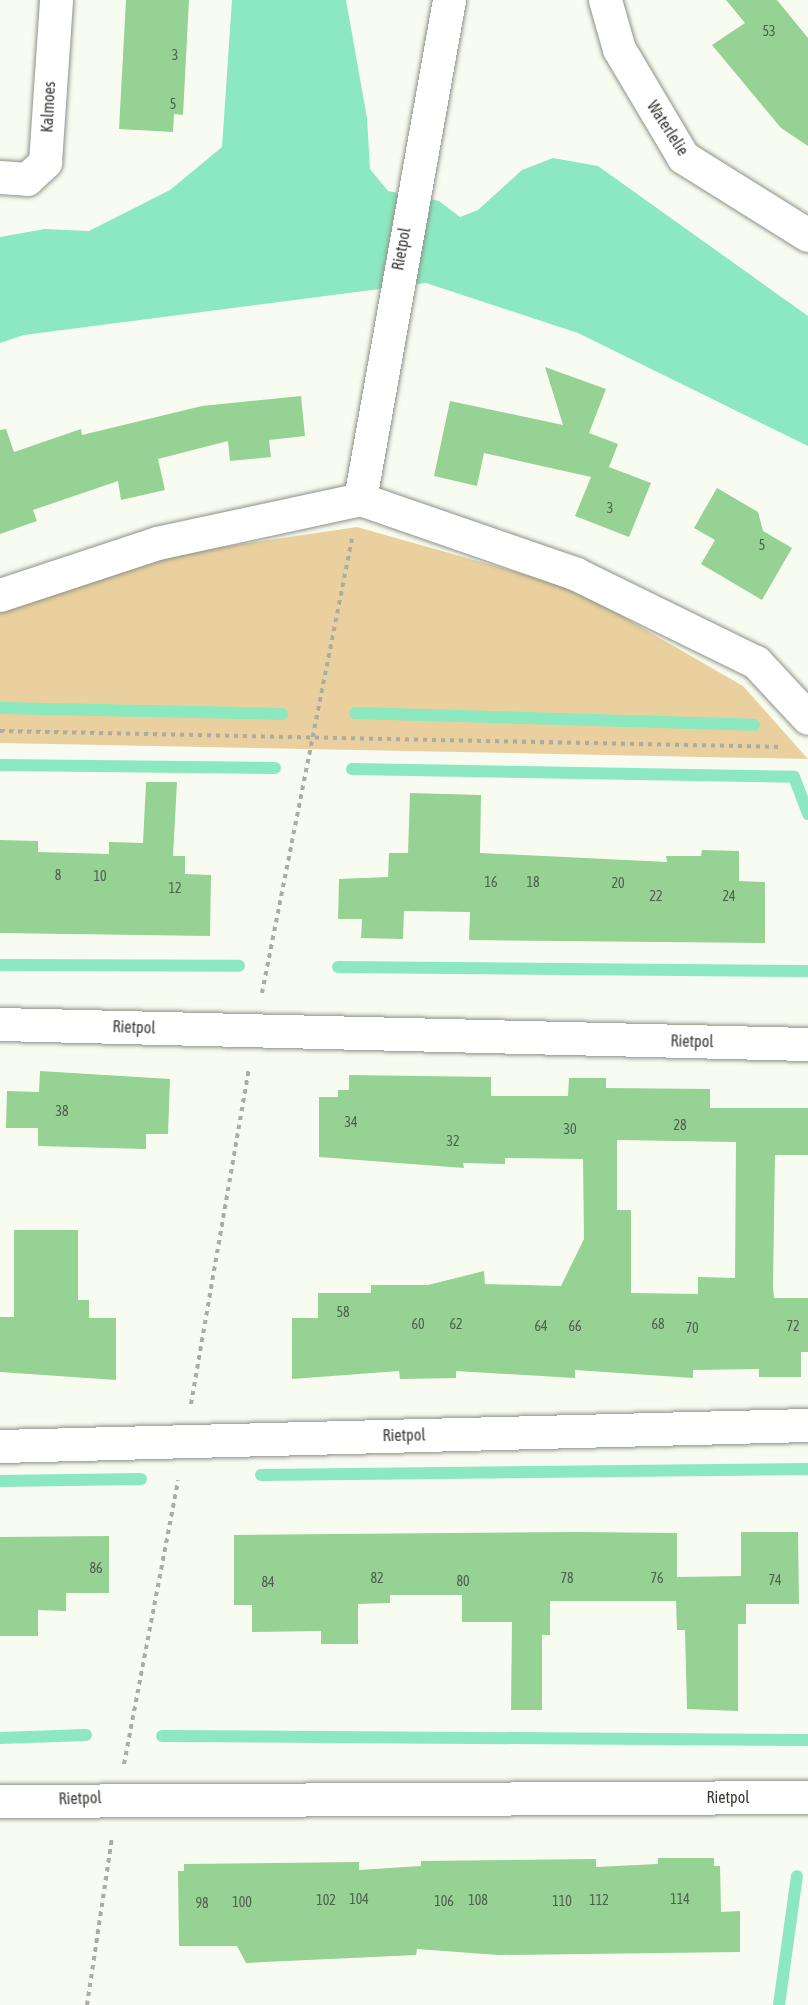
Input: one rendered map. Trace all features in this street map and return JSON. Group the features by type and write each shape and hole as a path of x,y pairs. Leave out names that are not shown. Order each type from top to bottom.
{"street":[{"name":"Kalmoes","path":"0,177 27,179 45,162 56,0"},
{"name":"Rietpol","path":"360,500 411,191 449,0"},
{"name":"Waterlelie","path":"605,0 619,49 684,157 808,235"},
{"path":"0,595 157,543 360,500 597,584 756,662 802,733"},
{"name":"Rietpol","path":"0,1023 808,1044"},
{"name":"Rietpol","path":"0,1446 808,1425"},
{"name":"Rietpol","path":"0,1801 118,1797 808,1797"}],"path":[{"path":"87,2005 118,1797 185,1441 255,1030 360,500"},
{"path":"0,731 802,733"}],"shaded area":[{"path":"232,0 346,0 367,118 370,169 388,191 439,201 460,217 478,210 522,170 553,158 598,166 808,316 808,446 578,333 426,283 24,335 0,343 0,237 45,229 89,231 170,190 222,147"},
{"path":"357,527 573,588 743,686 808,759 0,743 0,609 133,560"}],"building":[{"path":"126,0 189,0 183,115 174,114 173,132 119,129"},
{"path":"726,0 777,0 808,38 808,146 781,128 712,45 745,23"},
{"path":"545,367 606,389 589,433 618,444 609,467 651,483 629,537 575,516 591,477 484,453 477,486 434,476 450,401 563,425"},
{"path":"301,396 305,436 269,440 271,457 230,461 228,441 158,459 165,490 121,500 118,481 33,510 37,521 0,534 0,430 6,429 14,452 81,429 82,435 202,406"},
{"path":"717,488 758,512 763,531 792,548 762,600 701,564 715,540 694,528"},
{"path":"146,782 177,782 173,856 185,856 185,874 211,875 210,936 0,933 0,840 38,841 38,852 109,854 109,842 143,843"},
{"path":"410,793 481,795 480,853 667,862 666,856 701,856 702,850 739,851 739,881 765,882 765,943 469,940 470,912 404,911 403,939 361,938 362,919 338,919 339,879 388,877 389,853 408,853"},
{"path":"40,1071 170,1079 168,1134 146,1134 146,1149 38,1146 38,1128 6,1128 7,1091 39,1092"},
{"path":"349,1075 491,1077 491,1096 568,1096 569,1078 606,1078 606,1088 710,1089 710,1108 808,1108 808,1155 775,1155 774,1298 808,1298 808,1352 801,1352 801,1377 759,1377 759,1369 693,1370 693,1378 575,1370 575,1378 456,1371 456,1378 400,1379 399,1371 292,1379 292,1318 318,1318 318,1293 371,1293 371,1285 428,1285 484,1271 485,1284 561,1286 584,1239 583,1159 505,1158 505,1164 463,1163 464,1168 319,1157 319,1097 338,1097 338,1090 349,1090","holes":["617,1140 736,1142 735,1278 698,1277 698,1294 631,1293 631,1210 617,1210"]},
{"path":"14,1230 78,1230 78,1300 89,1300 89,1318 116,1318 116,1380 0,1372 0,1317 14,1317"},
{"path":"741,1532 798,1532 799,1604 746,1604 746,1624 738,1624 738,1711 687,1709 685,1630 677,1630 676,1601 550,1601 550,1635 542,1635 542,1710 511,1710 512,1622 462,1622 462,1595 390,1595 390,1603 358,1604 358,1644 321,1644 321,1631 252,1632 252,1605 234,1605 234,1535 677,1533 677,1577 741,1576"},
{"path":"109,1536 109,1593 66,1593 66,1611 38,1610 38,1636 0,1636 0,1537"},
{"path":"658,1858 714,1858 714,1866 720,1866 721,1912 740,1911 740,1952 498,1955 417,1949 416,1955 246,1963 237,1946 179,1946 178,1871 184,1871 184,1864 359,1862 359,1870 421,1866 421,1861 596,1859 596,1867 658,1864"}],"waterway":[{"path":"0,708 282,714"},
{"path":"355,713 754,725"},
{"path":"0,765 275,768"},
{"path":"352,769 794,777 808,814"},
{"path":"0,965 239,966"},
{"path":"338,967 808,971"},
{"path":"261,1475 808,1469"},
{"path":"0,1481 141,1479"},
{"path":"0,1738 86,1735"},
{"path":"162,1736 808,1740"},
{"path":"779,2005 797,1876"}]}
